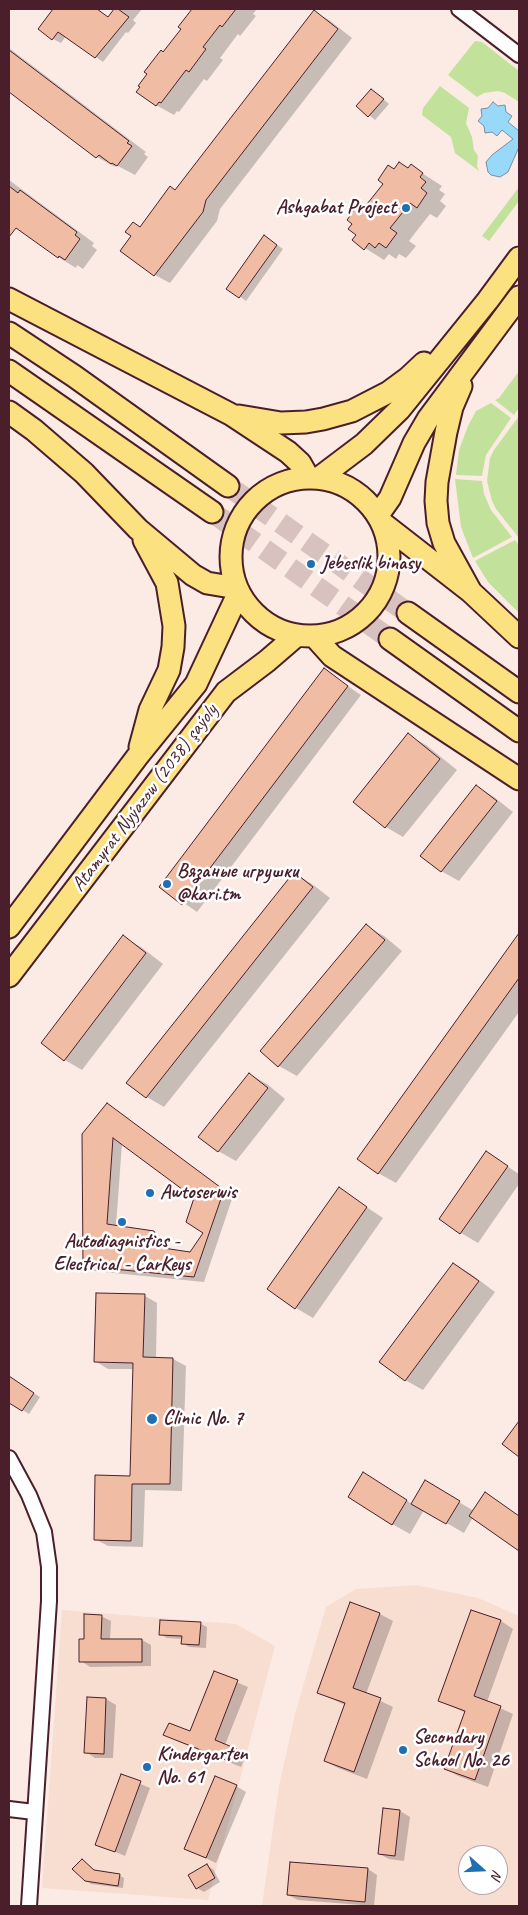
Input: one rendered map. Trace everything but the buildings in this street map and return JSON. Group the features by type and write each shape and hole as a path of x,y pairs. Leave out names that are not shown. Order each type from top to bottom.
{"main road":[{"path":"314,478 380,430 420,385 519,258"},
{"path":"379,518 390,498 414,443 428,419 519,297"},
{"path":"9,299 232,415 288,452 314,478"},
{"path":"232,415 281,423 306,422 352,411 370,403 408,378 488,300"},
{"path":"9,333 74,376 228,486"},
{"path":"472,592 444,543 438,523 436,501 440,458 450,415 474,356"},
{"path":"9,371 212,512"},
{"path":"9,412 34,430 84,473 138,529 193,575 207,582 238,590"},
{"path":"519,637 472,592 379,518 364,499 351,489 336,482 314,478 289,480 272,488 256,499 244,514 235,531 231,550 232,570 238,590 248,606 260,619 275,628 305,636 332,656 519,779"},
{"path":"305,636 336,632 351,625 375,602 383,587 388,571 389,554 387,538 379,518"},
{"path":"137,757 150,710 169,670 174,626 167,583 138,529"},
{"name":"Atamyrat Nyýazow (2038) şaýoly","path":"9,927 137,757 196,684 238,590"},
{"path":"408,614 519,692"},
{"name":"Atamyrat Nyýazow (2038) şaýoly","path":"9,976 226,692 267,661 305,636"},
{"path":"390,639 519,732"}],"street":[{"path":"459,9 519,55"},
{"path":"9,1458 29,1495 44,1532 49,1567 49,1601 29,1906"},
{"path":"9,1809 34,1812"}],"shaded area":[{"name":"Secondary School No. 26","path":"416,1585 478,1598 519,1616 519,1906 262,1906 279,1786 295,1714 326,1607 356,1589"},
{"name":"Kindergarten No. 61","path":"62,1610 236,1624 275,1646 208,1900 42,1888"}],"green space":[{"path":"475,41 482,42 519,71 519,102 498,91 484,93 477,97 448,75"},
{"path":"440,86 469,108 466,123 472,137 474,150 478,156 477,166 479,171 455,153 451,137 422,115 423,108"},
{"path":"519,187 519,201 489,241 482,236"},
{"path":"519,371 519,408 514,415 495,400 499,398"},
{"path":"491,403 511,418 486,455 482,476 456,475 459,450 468,426 476,411"},
{"path":"519,416 519,538 496,509 487,481 490,458"},
{"path":"455,479 482,481 484,494 491,510 512,537 473,558 461,527"},
{"path":"515,540 519,545 519,613 488,582 475,561"}],"water":[{"path":"493,102 498,106 505,105 506,112 512,116 508,122 519,131 519,147 508,172 500,177 491,175 488,172 486,162 513,139 502,130 497,136 492,132 485,133 484,126 478,121 482,116 481,109 488,108"}],"tunnel":[{"path":"228,486 408,613"},
{"path":"212,512 390,639"}],"place":[{"name":"Ashgabat Project","path":"406,208"},
{"name":"Jebeslik binasy","path":"311,564"},
{"name":"Вязаные игрушки @kari.tm","path":"167,884"},
{"name":"Awtoserwis","path":"150,1193"},
{"name":"Autodiagnistics - Electrical - CarKeys","path":"122,1222"},
{"name":"Clinic No. 7","path":"152,1419"},
{"name":"Secondary School No. 26","path":"403,1750"},
{"name":"Kindergarten No. 61","path":"147,1767"}]}
